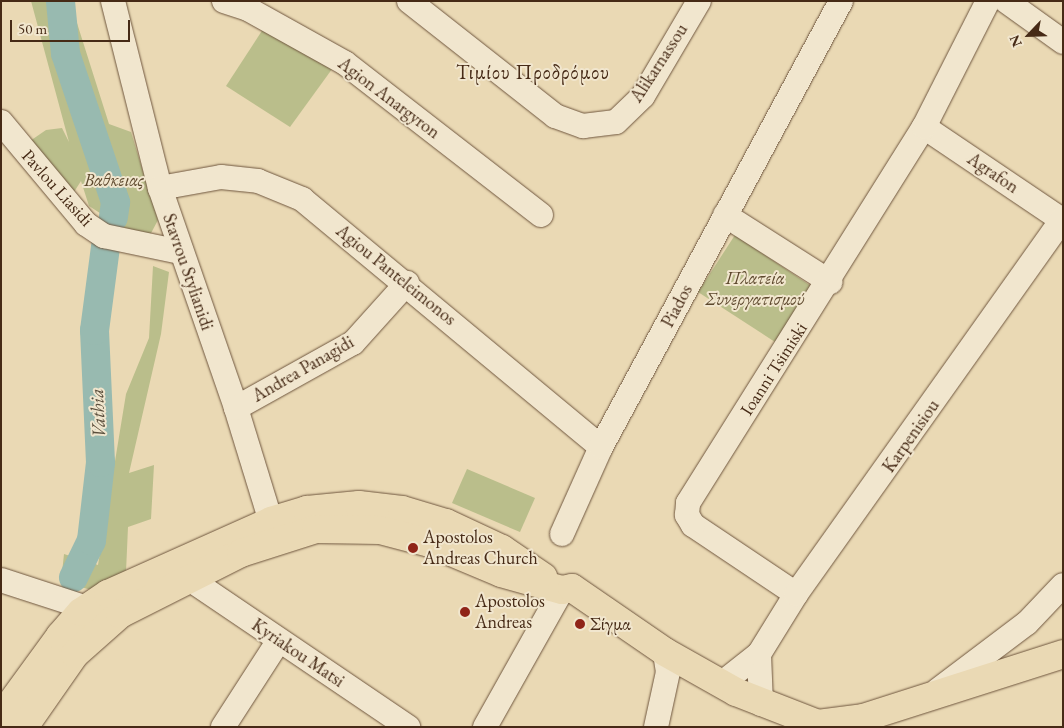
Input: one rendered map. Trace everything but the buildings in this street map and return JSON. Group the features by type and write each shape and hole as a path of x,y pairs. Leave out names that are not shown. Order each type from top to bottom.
{"main road":[{"path":"24,727 74,654 96,633 140,601 188,578 307,510 359,504 402,510 446,523 502,549 562,590 569,600 606,624 629,637 658,647 721,684 802,723 857,722 936,692 1063,654"},
{"path":"1,717 60,636 87,608 138,578 273,530"}],"street":[{"name":"Stavrou Stylianidi","path":"113,1 160,188 180,252 236,408 273,530"},
{"name":"Agion Anargyron","path":"224,1 248,9 345,63 542,215"},
{"name":"Alikarnassou","path":"409,1 555,116 583,126 616,122 643,96 699,1"},
{"name":"Piados","path":"562,534 601,447 841,1"},
{"name":"Ioanni Tsimiski","path":"796,594 693,525 687,515 688,503 830,282 924,127 988,1"},
{"path":"1006,1 1063,42"},
{"name":"Pavlou Liasidi","path":"1,122 86,224 104,236 180,252"},
{"name":"Agrafon","path":"924,127 1062,219"},
{"name":"Agiou Panteleimonos","path":"160,188 221,177 258,181 302,200 408,283 601,447"},
{"path":"725,215 830,282"},
{"name":"Karpenisiou","path":"721,684 759,654 796,594 1062,219"},
{"name":"Andrea Panagidi","path":"236,408 353,343 408,283"},
{"name":"Kyriakou Matsi","path":"188,578 408,727"},
{"path":"1,580 87,608"},
{"path":"936,692 1027,623 1063,585"},
{"path":"485,727 562,590"},
{"path":"223,727 279,640"},
{"path":"656,727 668,672 658,647"},
{"path":"759,654 761,704"}],"green space":[{"name":"Βαθκειας","path":"31,1 70,1 109,124 131,132 158,220 149,237 120,226 89,206 81,181 74,192 30,141 46,130 62,128 69,142"},
{"path":"267,23 335,65 290,127 226,86"},
{"name":"Πλατεία Συνεργατισμού","path":"735,235 811,286 775,342 698,292"},
{"path":"153,266 169,272 161,334 129,473 154,465 151,519 128,527 126,572 92,590 61,582 64,554 98,565 126,394 149,338"},
{"path":"467,469 535,498 520,532 452,503"}],"waterway":[{"name":"Vathia","path":"60,1 65,53 115,202 113,217"},
{"name":"Vathia","path":"73,577 91,540 100,462 94,330 105,246"}],"place":[{"name":"Apostolos Andreas Church","path":"413,548"},
{"name":"Apostolos Andreas","path":"465,612"},
{"name":"Σίγμα","path":"580,624"}],"district":[{"name":"Τιμίου Προδρόμου","path":"533,72"}]}
